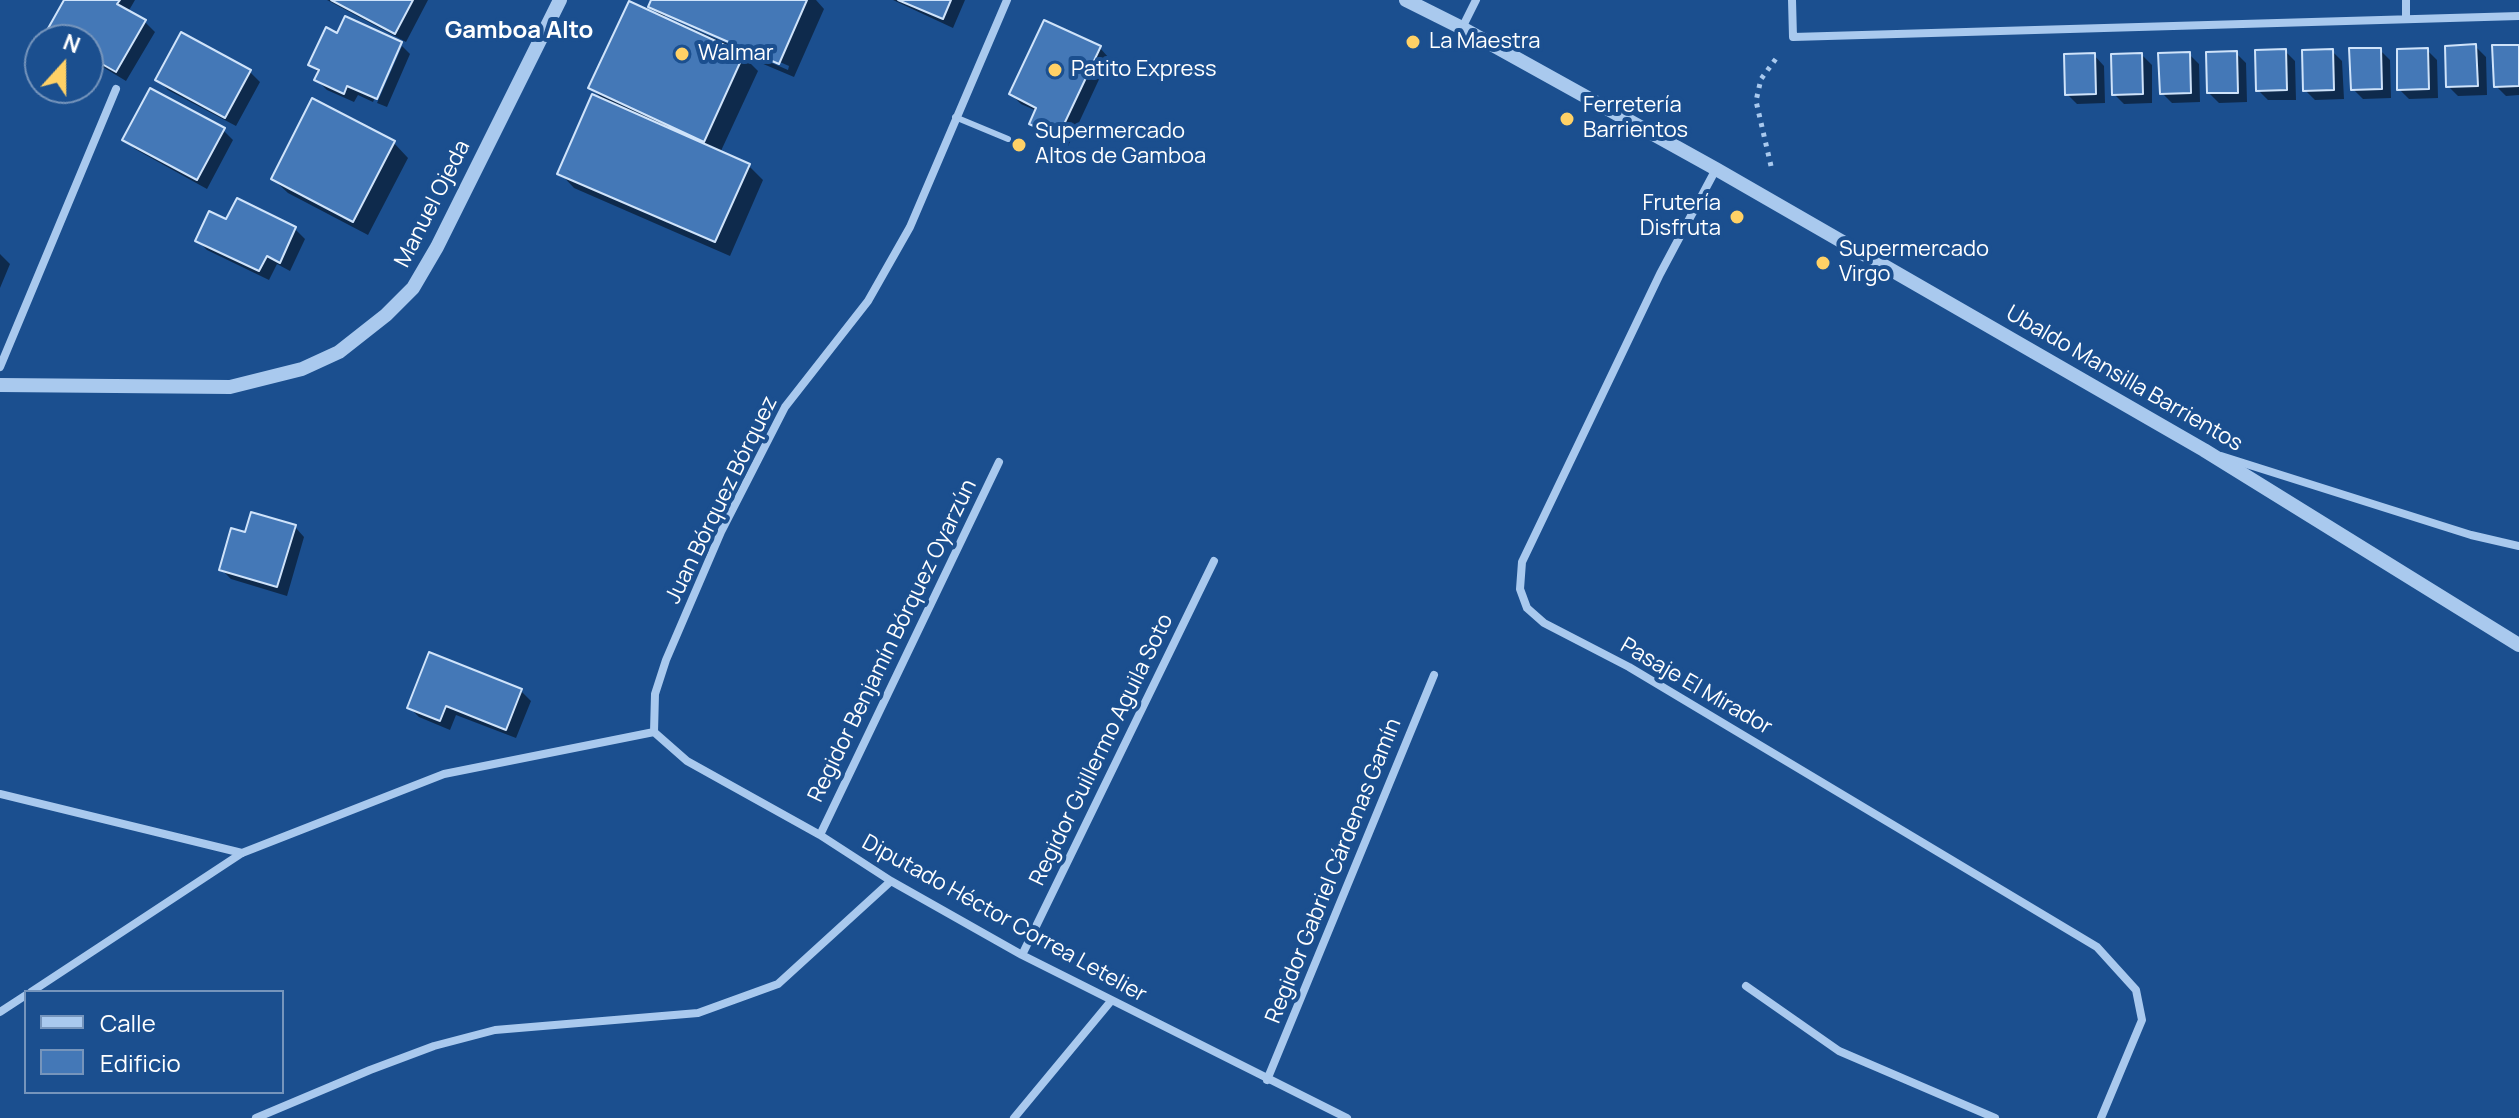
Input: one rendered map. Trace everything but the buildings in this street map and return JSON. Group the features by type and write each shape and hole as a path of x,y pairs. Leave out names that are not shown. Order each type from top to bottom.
{"street":[{"name":"Manuel Ojeda","path":"0,385 230,387 302,369 339,352 386,315 413,288 437,247 560,0"},
{"name":"Juan Bórquez Bórquez","path":"654,732 655,694 666,660 721,532 785,407 875,288 910,227 1007,0"},
{"name":"Ubaldo Mansilla Barrientos","path":"1406,0 1716,169 2204,450 2519,645"},
{"path":"1462,28 1476,0"},
{"path":"1792,0 1793,37 2519,16"},
{"path":"2406,0 2406,18"},
{"path":"0,367 116,89"},
{"name":"Pasaje El Mirador","path":"1716,169 1660,274 1522,562 1520,589 1527,608 1544,623 1629,667 2097,947 2136,990 2142,1020 2101,1118"},
{"path":"2204,450 2471,535 2519,546"},
{"name":"Regidor Benjamín Bórquez Oyarzún","path":"820,835 999,462"},
{"name":"Regidor Guillermo Aguila Soto","path":"1022,955 1214,561"},
{"name":"Regidor Gabriel Cárdenas Gamín","path":"1267,1080 1434,675"},
{"path":"34,990 242,853 444,774 654,732"},
{"name":"Diputado Héctor Correa Letelier","path":"654,732 687,761 820,835 891,881 1022,955 1347,1118"},
{"path":"0,794 242,853"},
{"path":"256,1118 434,1046 495,1030 698,1013 778,984 891,881"},
{"path":"1746,986 1839,1051 1995,1118"},
{"path":"0,1012 24,996"},
{"path":"1014,1118 1111,1001"}],"lane":[{"path":"955,117 1008,139"}],"path":[{"path":"1780,206 1756,101 1761,79 1793,37"}],"place":[{"name":"La Maestra","path":"1413,42"},
{"name":"Walmar","path":"682,54"},
{"name":"Patito Express","path":"1055,70"},
{"name":"Ferretería Barrientos","path":"1567,119"},
{"name":"Supermercado Altos de Gamboa","path":"1019,145"},
{"name":"Frutería Disfruta","path":"1737,217"},
{"name":"Supermercado Virgo","path":"1823,263"}],"district":[{"name":"Gamboa Alto","path":"519,31"}]}
